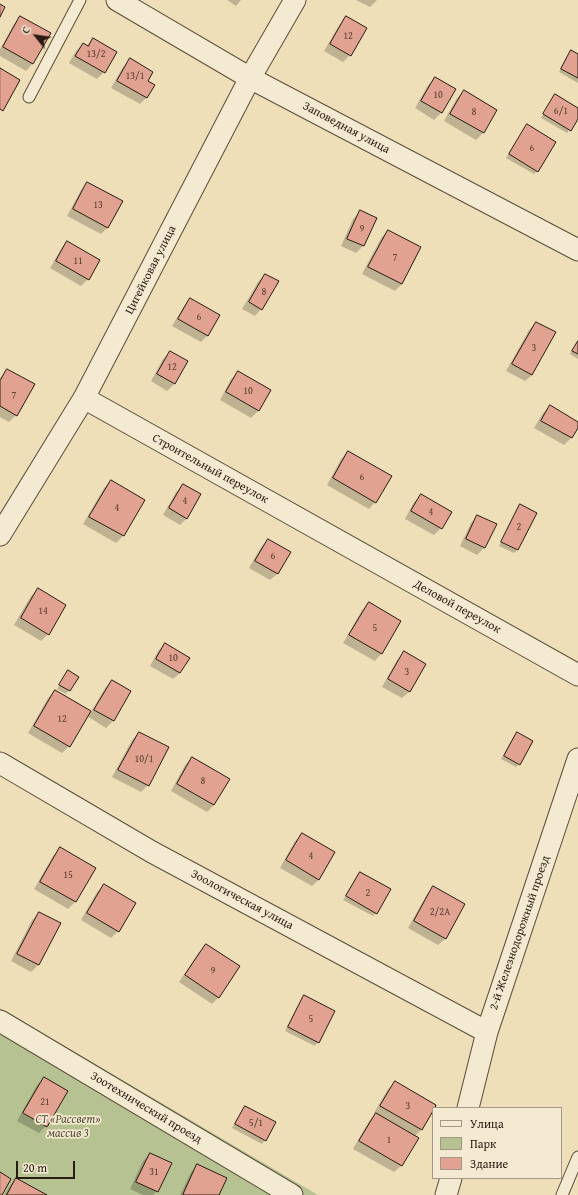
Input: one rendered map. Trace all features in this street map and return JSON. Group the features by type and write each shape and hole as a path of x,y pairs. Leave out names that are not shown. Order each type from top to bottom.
{"street":[{"name":"Заповедная улица","path":"117,0 250,78 578,250"},
{"name":"Цигейковая улица","path":"0,536 84,398 250,78 295,0"},
{"name":"Строительный переулок","path":"84,398 336,540"},
{"name":"Деловой переулок","path":"336,540 578,675"},
{"name":"2-й Железнодорожный проезд","path":"468,1107 487,1032 578,759"},
{"name":"Зоологическая улица","path":"0,762 152,852 487,1032"},
{"name":"Зоотехнический проезд","path":"0,1021 292,1195"},
{"path":"446,1195 451,1179"}],"lane":[{"path":"29,97 80,0"},
{"path":"562,1195 578,1157"}],"green space":[{"name":"СТ «Рассвет» массив 3","path":"0,1008 318,1195 0,1195"}],"building":[{"path":"0,4 5,7 0,17"},
{"path":"20,16 51,33 33,64 3,47"},
{"path":"346,16 367,28 351,56 330,44"},
{"path":"93,38 117,52 105,73 75,56 83,43 88,46"},
{"path":"571,50 578,54 578,78 561,69"},
{"path":"130,58 153,72 148,81 155,85 147,98 117,81"},
{"path":"0,68 20,80 3,111 0,109"},
{"path":"435,77 456,89 442,113 421,101"},
{"path":"464,90 497,110 484,133 450,114"},
{"path":"555,94 578,108 578,119 571,131 543,114"},
{"path":"527,124 556,142 538,172 509,154"},
{"path":"87,182 123,201 108,228 73,209"},
{"path":"360,210 377,218 364,246 347,239"},
{"path":"388,230 421,247 402,284 368,267"},
{"path":"67,241 100,260 89,280 56,261"},
{"path":"265,274 279,281 262,310 249,302"},
{"path":"190,298 220,315 208,336 178,319"},
{"path":"536,322 556,332 532,375 512,364"},
{"path":"578,341 578,354 572,351"},
{"path":"170,351 188,361 175,384 157,374"},
{"path":"7,369 35,384 17,416 0,406 0,381"},
{"path":"238,371 271,390 259,411 226,392"},
{"path":"550,405 578,422 578,428 572,438 541,421"},
{"path":"348,451 392,476 376,503 333,478"},
{"path":"111,480 145,500 124,536 89,517"},
{"path":"183,484 201,494 187,519 169,508"},
{"path":"421,494 452,512 442,529 411,511"},
{"path":"520,504 537,513 518,550 501,542"},
{"path":"477,515 497,524 485,548 466,539"},
{"path":"268,539 291,552 278,574 255,561"},
{"path":"38,588 66,605 49,635 21,618"},
{"path":"369,602 401,621 382,654 349,635"},
{"path":"165,643 190,658 180,673 156,659"},
{"path":"404,651 426,664 410,692 388,679"},
{"path":"68,670 79,677 70,691 59,685"},
{"path":"112,680 131,691 114,721 94,710"},
{"path":"55,690 91,711 70,747 34,726"},
{"path":"139,732 169,747 149,786 118,770"},
{"path":"517,732 533,741 520,765 504,756"},
{"path":"192,757 230,779 214,805 177,784"},
{"path":"302,833 335,852 319,880 286,860"},
{"path":"60,847 96,868 76,902 40,882"},
{"path":"360,872 391,889 377,914 346,896"},
{"path":"104,884 136,903 119,932 87,913"},
{"path":"433,886 465,904 446,939 414,921"},
{"path":"39,912 61,923 39,965 17,954"},
{"path":"206,944 240,966 219,998 185,975"},
{"path":"304,995 335,1011 319,1043 288,1027"},
{"path":"44,1077 68,1091 47,1127 23,1113"},
{"path":"395,1081 436,1105 435,1107 432,1107 432,1113 422,1130 380,1106"},
{"path":"245,1106 276,1122 266,1141 235,1124"},
{"path":"376,1113 419,1138 402,1166 359,1141"},
{"path":"150,1153 172,1163 158,1192 136,1182"},
{"path":"197,1164 227,1178 219,1195 183,1195"},
{"path":"0,1172 11,1179 2,1195 0,1195"},
{"path":"16,1178 47,1195 7,1195"}]}
